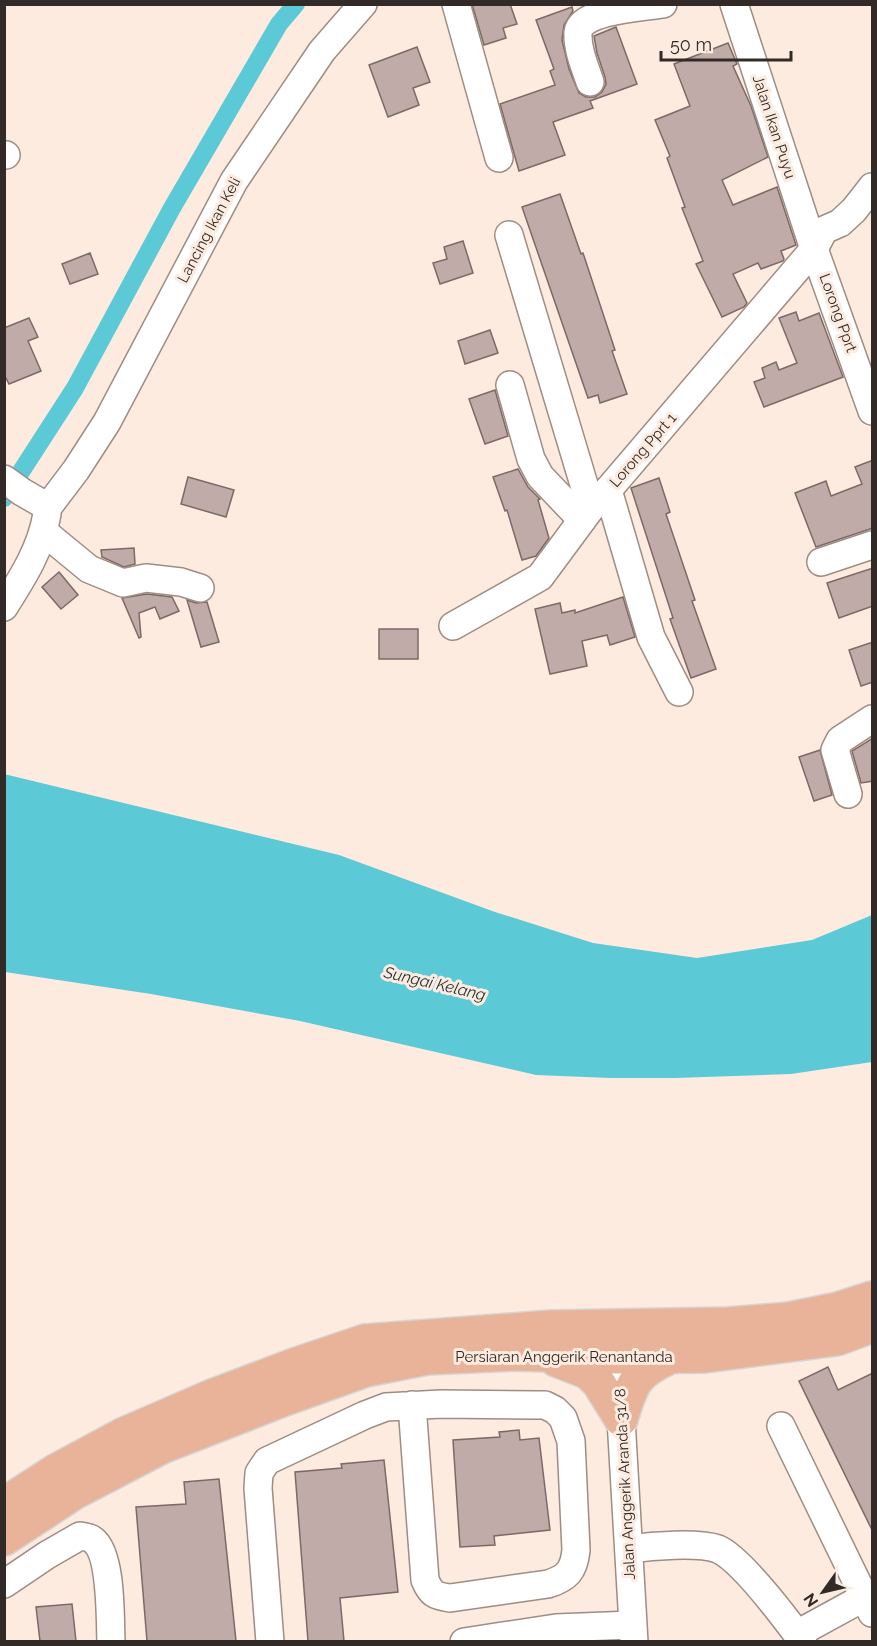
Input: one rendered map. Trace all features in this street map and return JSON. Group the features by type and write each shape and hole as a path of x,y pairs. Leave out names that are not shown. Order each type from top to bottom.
{"main road":[{"name":"Persiaran Anggerik Renantanda","path":"4,1539 75,1493 162,1447 366,1370 427,1358 539,1354 728,1324 789,1319 838,1309 873,1298"},
{"name":"Persiaran Anggerik Renantanda","path":"4,1504 57,1470 122,1435 212,1396 365,1341 551,1327 620,1342 668,1358 778,1348 837,1339 873,1326"},
{"path":"539,1354 587,1372 598,1382 621,1419"},
{"path":"621,1419 636,1379 649,1367 668,1358"}],"street":[{"name":"Lancing Ikan Keli","path":"4,607 34,557 46,519 107,422 234,181 322,51 363,4"},
{"path":"456,4 499,158"},
{"path":"590,82 579,43 578,29 584,21 605,13 663,4"},
{"name":"Jalan Ikan Puyu","path":"734,4 814,249"},
{"name":"Lorong Pprt 1","path":"453,626 540,577 594,506 814,249 824,230 840,223 873,187"},
{"path":"509,235 594,506 651,637 678,692"},
{"name":"Lorong Pprt","path":"814,249 873,411"},
{"path":"510,385 531,459 540,476 594,506"},
{"path":"14,486 89,569 123,583 146,578 181,582 200,588"},
{"path":"821,562 873,545"},
{"path":"848,794 836,750 840,740 873,719"},
{"name":"Jalan Anggerik Aranda 31/8","path":"620,1342 621,1419 633,1633"},
{"path":"270,1641 258,1488 259,1473 267,1461 386,1407 412,1405 545,1405 555,1410 563,1418 571,1441 575,1562 562,1579 548,1584 450,1598 437,1597 430,1592 425,1580 412,1405"},
{"path":"629,1549 705,1546 719,1550 730,1556 742,1568 800,1638 869,1601 781,1426"},
{"path":"4,1584 46,1555 80,1536 92,1539 103,1556 107,1578 111,1641"},
{"path":"464,1641 517,1633 533,1637 556,1628 633,1633"}],"water":[{"name":"Sungai Kelang","path":"4,774 339,855 495,912 593,943 697,958 812,940 872,915 872,1062 791,1074 675,1078 536,1075 300,1021 151,994 5,972"}],"building":[{"path":"472,4 510,4 517,24 503,28 506,38 484,45"},
{"path":"572,7 573,11 564,25 562,40 569,69 579,93 586,97 595,97 602,92 606,84 605,77 594,36 616,27 637,84 590,101 593,108 553,122 565,155 519,171 500,104 555,85 550,71 554,69 536,20"},
{"path":"728,43 737,64 733,66 751,106 768,157 722,180 733,205 777,187 796,245 781,251 783,261 761,269 758,263 733,274 747,303 744,307 722,317 696,264 703,261 682,208 685,207 667,158 670,156 655,120 690,106 674,64"},
{"path":"417,47 430,82 413,88 419,105 388,117 369,65"},
{"path":"560,194 581,254 583,253 627,394 600,403 598,395 588,398 522,207"},
{"path":"463,241 473,273 440,284 433,263 447,259 444,247"},
{"path":"90,253 98,274 70,284 62,264"},
{"path":"796,312 799,321 819,313 843,377 764,407 754,382 765,378 762,368 776,362 779,370 797,363 779,318"},
{"path":"29,318 38,337 28,341 41,371 9,384 4,374 4,328"},
{"path":"490,330 498,353 465,364 458,341"},
{"path":"495,390 508,436 485,444 469,399"},
{"path":"873,460 873,528 816,547 795,493 826,481 831,496 862,484 855,467"},
{"path":"518,469 528,487 540,499 538,500 549,538 536,556 522,560 507,510 505,511 493,477"},
{"path":"188,477 234,490 226,517 181,504"},
{"path":"659,478 670,512 666,514 695,600 692,601 716,669 691,678 670,619 673,618 631,488"},
{"path":"134,548 135,564 124,567 102,557 101,550"},
{"path":"873,568 873,606 839,618 827,583"},
{"path":"59,572 78,595 61,609 42,587"},
{"path":"147,594 172,597 179,611 160,619 155,607 139,613 141,637 139,638 122,598"},
{"path":"623,597 635,637 610,645 607,635 582,641 587,666 550,674 535,609 560,603 562,613 575,610 575,613"},
{"path":"187,600 196,603 207,602 219,642 201,647"},
{"path":"379,629 418,629 418,659 379,659"},
{"path":"873,642 873,682 861,686 849,650"},
{"path":"873,738 873,781 861,783 852,751"},
{"path":"820,750 832,795 814,801 799,757"},
{"path":"828,1367 838,1390 873,1373 873,1532 799,1381"},
{"path":"519,1430 520,1440 539,1438 550,1530 494,1536 495,1545 460,1547 453,1440 500,1437 499,1432"},
{"path":"384,1460 398,1592 340,1598 344,1641 308,1641 295,1472 342,1468 341,1464"},
{"path":"219,1479 236,1641 147,1641 136,1507 186,1504 184,1482"},
{"path":"72,1604 76,1641 40,1641 36,1607"}],"waterway":[{"path":"4,498 75,388 172,208 279,24 296,4"}]}
